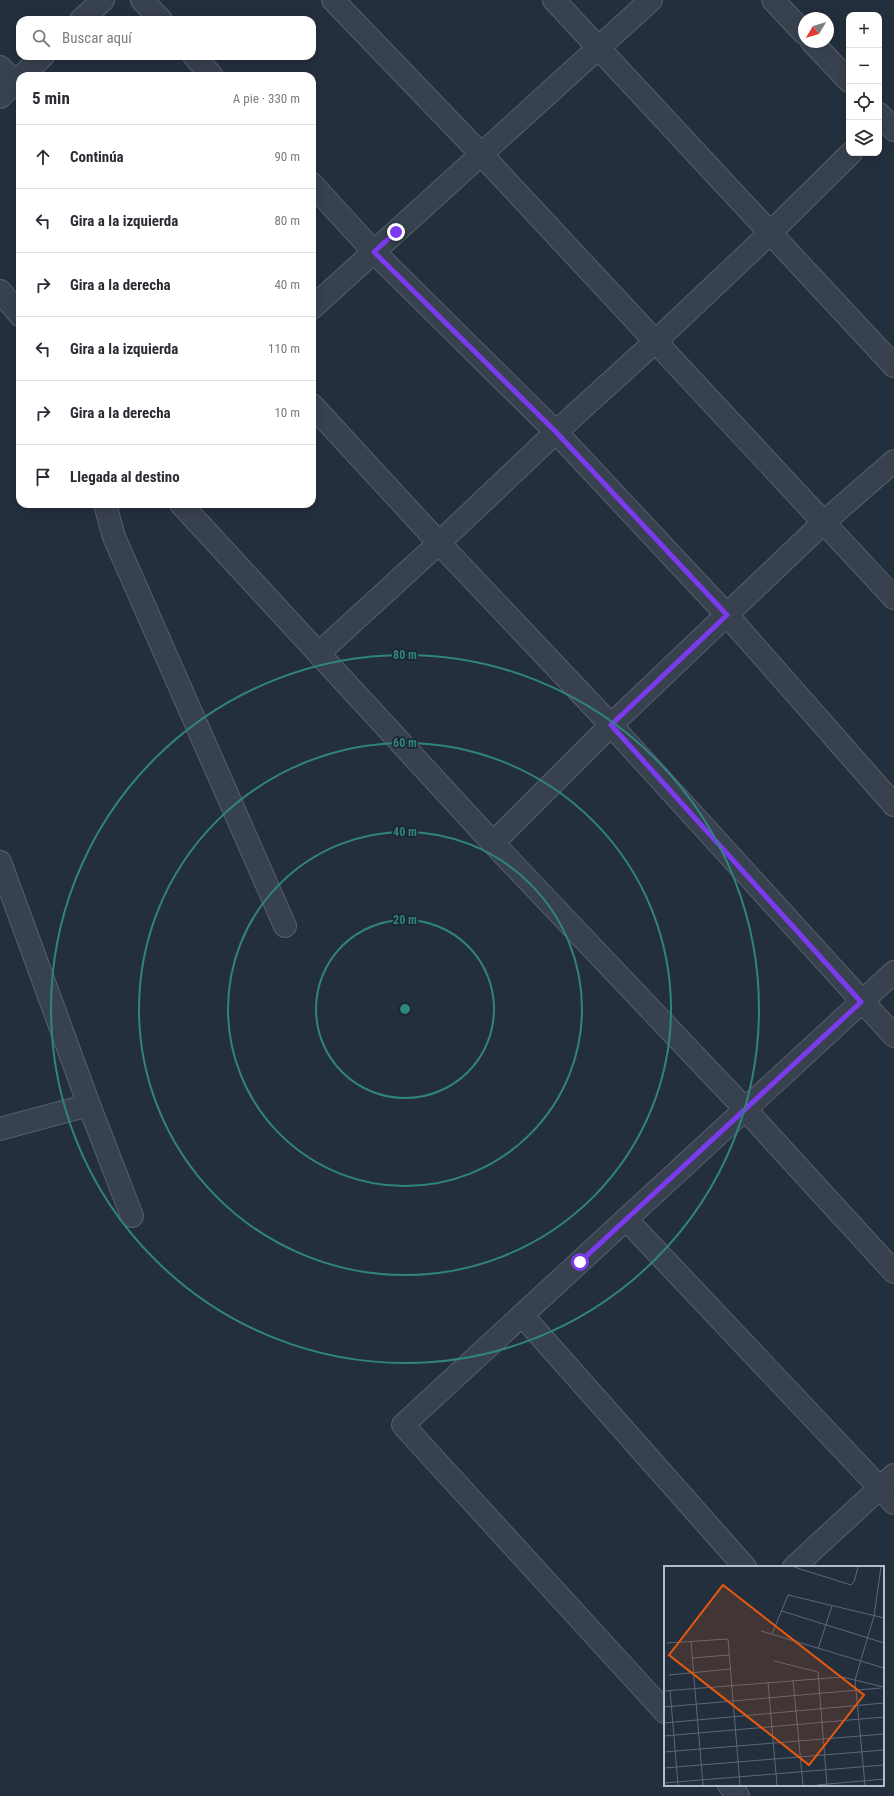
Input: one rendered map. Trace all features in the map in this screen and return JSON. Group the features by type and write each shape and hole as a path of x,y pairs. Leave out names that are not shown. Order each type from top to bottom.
{"street":[{"path":"86,16 103,0"},
{"path":"142,0 157,16"},
{"path":"333,0 481,154 894,598"},
{"path":"554,0 894,366"},
{"path":"316,304 651,0"},
{"path":"773,0 798,27"},
{"path":"818,48 846,78"},
{"path":"28,72 39,60"},
{"path":"198,60 208,72"},
{"path":"0,67 16,79"},
{"path":"0,97 16,84"},
{"path":"319,653 656,341 770,233 848,156"},
{"path":"316,188 374,252 556,432 727,615 894,805"},
{"path":"0,291 16,310"},
{"path":"316,409 439,543 611,725 861,1002 894,1036"},
{"path":"493,843 611,725 824,522 894,461"},
{"path":"106,508 114,537 285,926"},
{"path":"185,508 493,843 745,1109 894,1272"},
{"path":"0,862 89,1105 132,1216"},
{"path":"661,1698 403,1425 894,972"},
{"path":"0,1129 89,1105"},
{"path":"626,1219 889,1489 795,1566"},
{"path":"522,1315 744,1566"},
{"path":"730,1786 738,1796"}],"route":[{"path":"396,232 374,252 556,432 727,615 611,725 861,1002 580,1262"}]}
